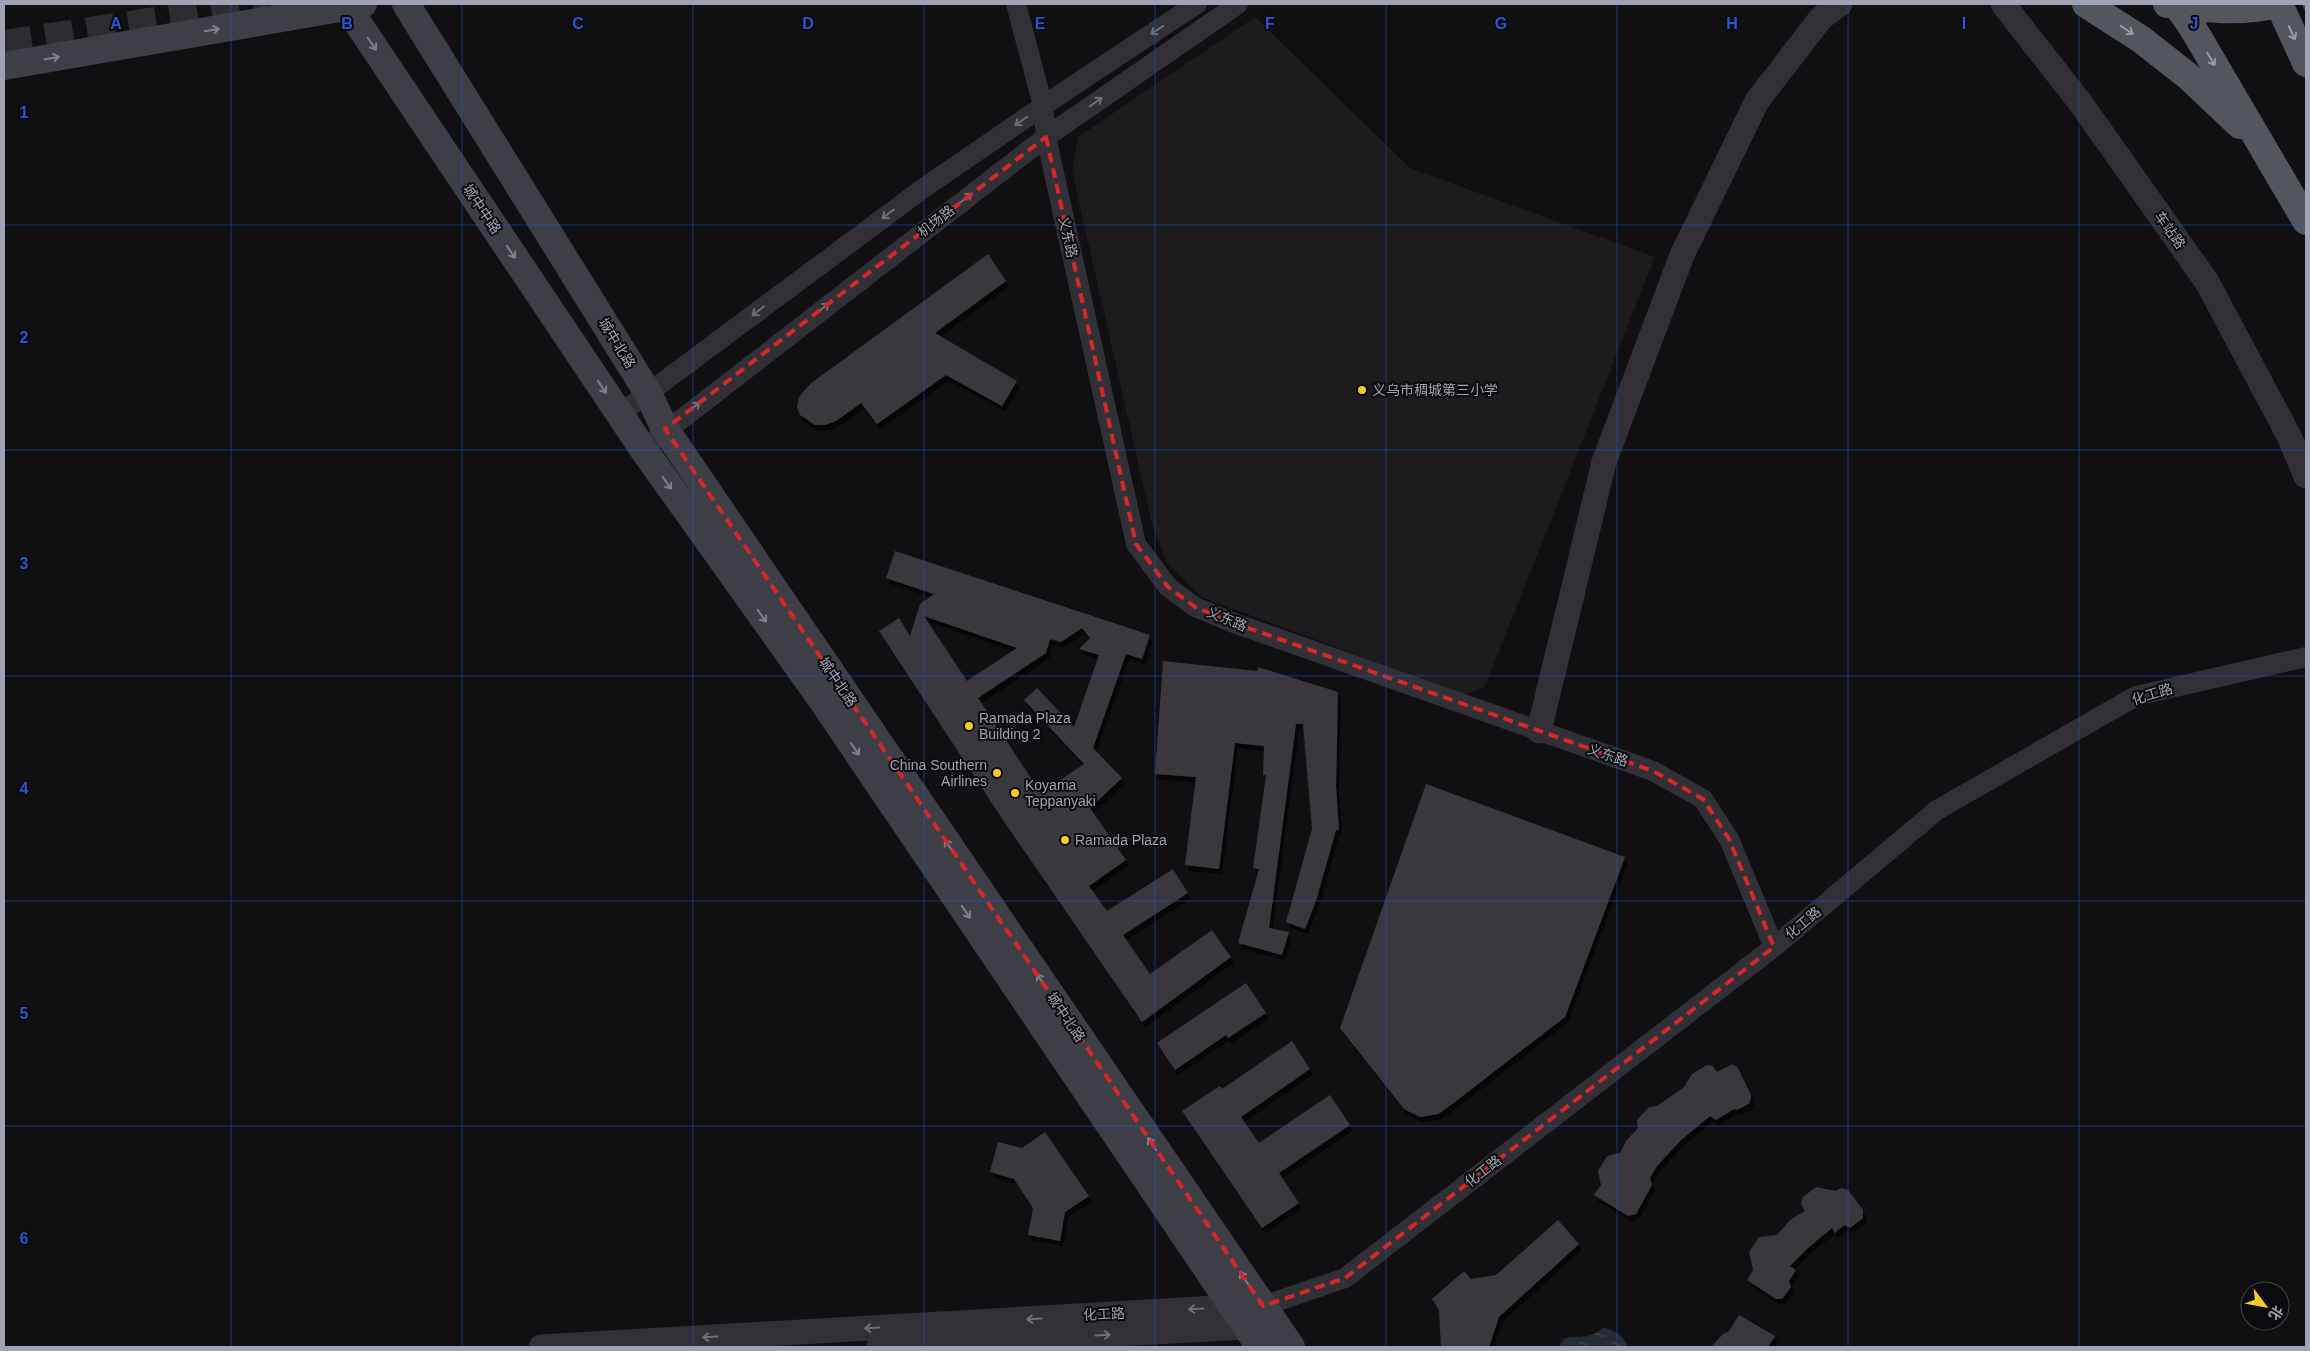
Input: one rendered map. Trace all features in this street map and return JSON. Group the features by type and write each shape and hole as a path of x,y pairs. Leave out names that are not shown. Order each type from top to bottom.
{"highway":[{"path":"2086,4 2142,40 2189,77 2263,146"},
{"path":"2167,4 2209,10 2264,8 2279,4 2306,63"},
{"path":"2176,4 2191,25 2306,221"}],"main road":[{"name":"城中北路","path":"406,4 648,393 665,429 1255,1322"},
{"path":"4,66 351,5"},
{"name":"城中中路","path":"351,5 620,414"},
{"name":"城中北路","path":"620,414 1255,1322 1290,1347"}],"street":[{"name":"义东路","path":"1016,4 1043,106 1046,137 1136,544 1168,587 1195,607 1234,624 1653,771 1703,799 1730,839 1774,947"},
{"path":"620,414 925,187 1197,4"},
{"name":"机场路","path":"642,448 1046,137 1238,4"},
{"path":"1539,731 1604,462 1682,255 1757,101 1821,18 1840,4"},
{"name":"车站路","path":"2003,4 2082,105 2207,282 2289,436 2306,476"},
{"name":"化工路","path":"879,1347 1255,1322 1345,1278 1774,947 1936,810 2136,696 2306,657"},
{"name":"化工路","path":"541,1347 1255,1322"}],"highlighted area":[{"path":"1046,137 1136,544 1168,587 1195,607 1234,623 1653,771 1703,799 1729,839 1774,947 1345,1278 1263,1306 665,429"}],"shaded area":[{"name":"义乌市稠城第三小学","path":"1255,17 1410,168 1655,257 1485,687 1464,695 1201,597 1167,563 1152,524 1072,171 1078,137"}],"water":[{"path":"1603,1328 1618,1334 1624,1339 1628,1347 1558,1347 1565,1338 1589,1336"}],"building":[{"path":"988,254 1006,281 935,333 1017,381 1002,406 946,375 877,424 861,403 836,421 825,425 815,425 800,415 797,407 799,397 810,384"},
{"path":"895,551 1150,635 1142,659 1126,654 1093,748 1122,778 1090,808 1126,860 1089,886 1107,911 1173,869 1188,893 1123,935 1150,974 1212,930 1231,957 1142,1022 1003,820 879,631 899,618 910,636 920,604 934,594 886,578","holes":["924,616 1017,648 967,681","1082,628 1090,638 1079,649 1099,655 1074,727 1037,688 1024,700 1084,764 1041,793 978,698 1046,653 1050,639 1061,642"]},
{"path":"1163,661 1257,671 1258,667 1338,692 1336,787 1339,830 1336,830 1316,901 1305,929 1286,922 1312,829 1303,724 1296,724 1269,928 1289,932 1282,955 1238,943 1259,869 1253,868 1266,775 1263,775 1264,746 1235,743 1219,869 1185,865 1196,777 1155,774"},
{"path":"1426,784 1625,857 1565,1017 1447,1108 1438,1114 1420,1117 1404,1109 1340,1028"},
{"path":"1246,983 1266,1013 1228,1038 1226,1035 1175,1070 1157,1043"},
{"path":"1292,1041 1310,1069 1241,1117 1259,1143 1330,1095 1350,1125 1279,1173 1299,1203 1262,1228 1182,1111 1220,1086 1222,1089"},
{"path":"1732,1064 1738,1068 1751,1095 1750,1103 1737,1110 1734,1109 1716,1120 1710,1116 1681,1140 1657,1166 1650,1178 1652,1185 1636,1214 1628,1216 1594,1195 1601,1185 1598,1171 1607,1156 1620,1153 1626,1141 1638,1128 1637,1120 1649,1107 1657,1106 1684,1087 1692,1074 1707,1065 1713,1066 1717,1072"},
{"path":"1045,1132 1089,1196 1065,1212 1060,1241 1028,1235 1033,1208 1014,1179 990,1172 998,1142 1022,1148"},
{"path":"1816,1187 1836,1191 1841,1188 1848,1190 1863,1210 1863,1218 1850,1228 1844,1225 1835,1233 1832,1228 1809,1247 1790,1266 1796,1270 1789,1281 1791,1287 1782,1299 1776,1299 1747,1280 1753,1270 1749,1252 1759,1237 1777,1235 1790,1220 1805,1211 1801,1204 1803,1197"},
{"path":"1558,1220 1579,1244 1499,1317 1489,1347 1441,1347 1439,1310 1432,1299 1464,1271 1471,1279 1496,1275"},
{"path":"1739,1315 1775,1336 1768,1347 1711,1347 1723,1334 1729,1331"}],"tunnel":[{"path":"4,44 267,4"}],"railway":[{"path":"2304,4 2306,9"}],"place":[{"name":"义乌市稠城第三小学","path":"1362,390"},
{"name":"Ramada Plaza Building 2","path":"969,726"},
{"name":"China Southern Airlines","path":"997,773"},
{"name":"Koyama Teppanyaki","path":"1015,793"},
{"name":"Ramada Plaza","path":"1065,840"}]}
